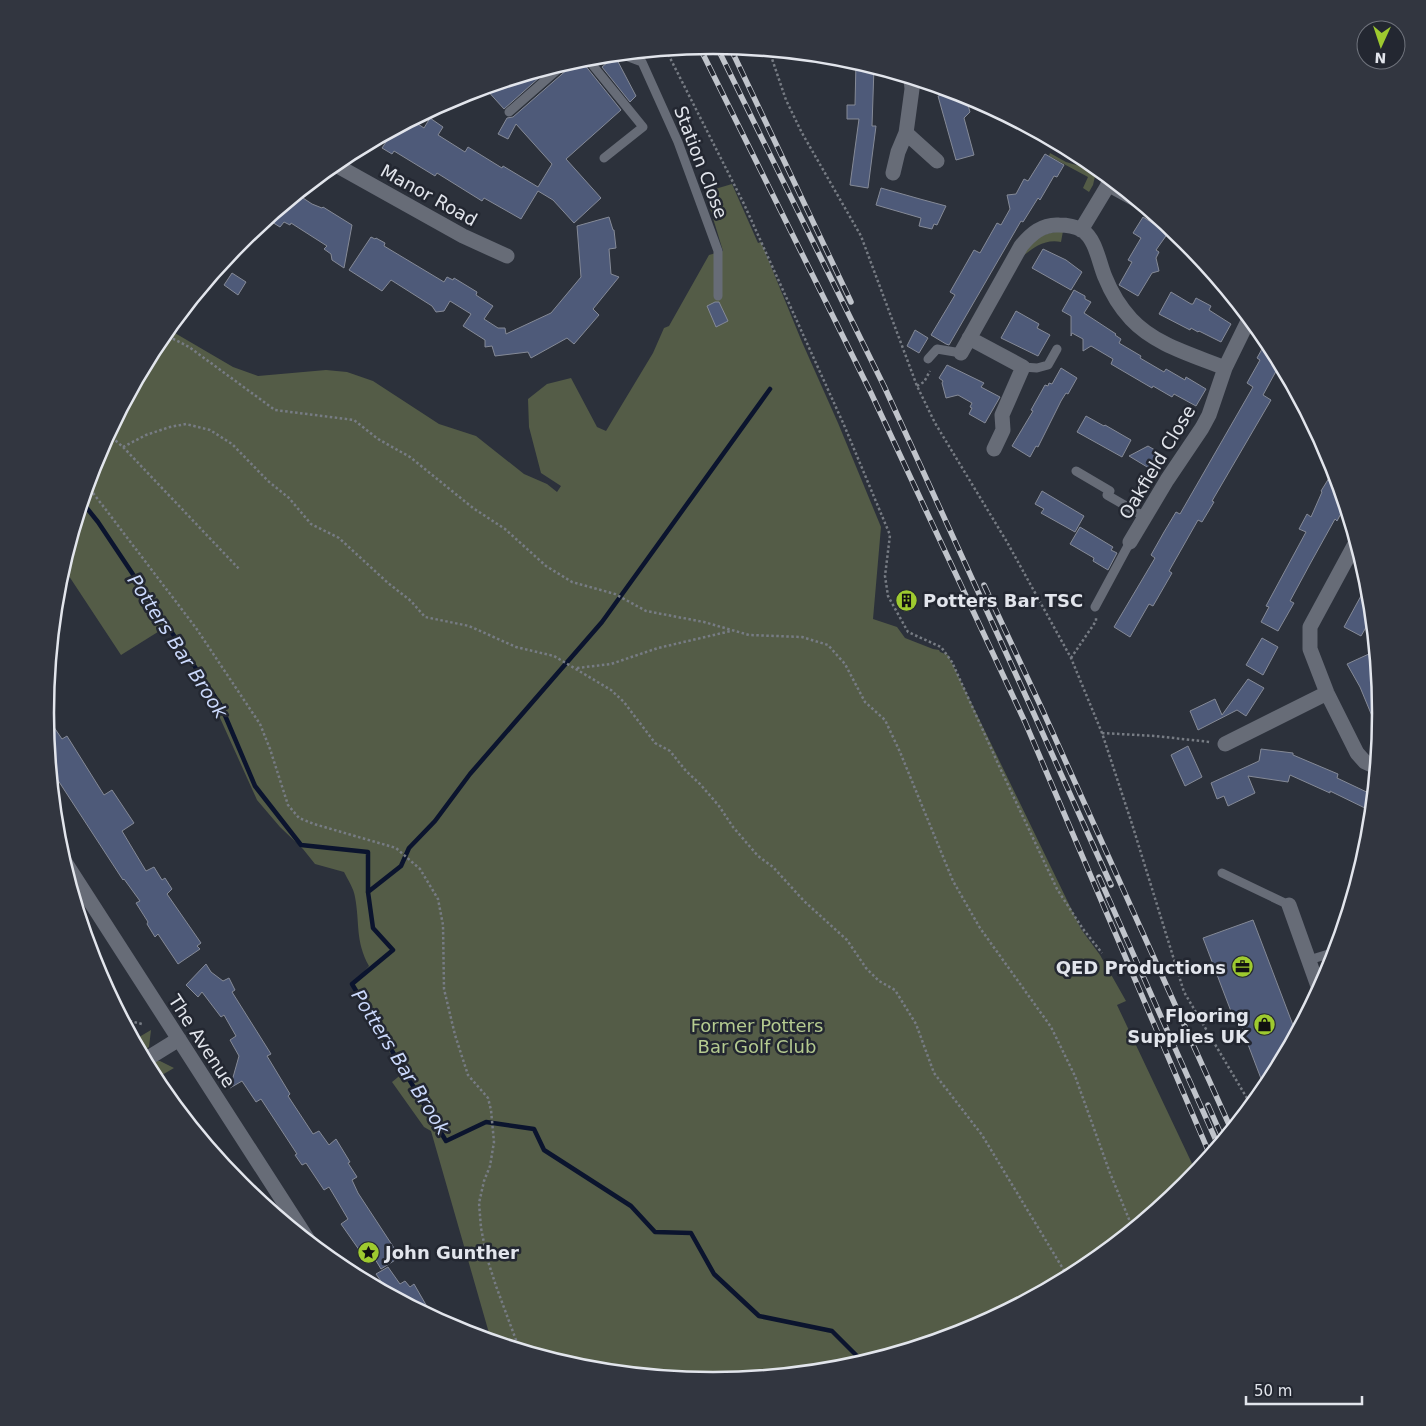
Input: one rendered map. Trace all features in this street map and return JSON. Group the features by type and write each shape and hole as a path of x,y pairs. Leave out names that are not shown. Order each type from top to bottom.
{"street":[{"path":"893,173 906,133 912,85"},
{"path":"906,133 937,161"},
{"name":"Manor Road","path":"342,169 463,236 507,256"},
{"path":"1081,230 1108,185"},
{"path":"961,353 1021,246 1038,230 1056,225 1081,230 1090,239 1113,294 1131,319 1145,332 1160,342 1225,368"},
{"name":"Oakfield Close","path":"1130,542 1209,415 1225,368 1246,326"},
{"path":"969,338 1023,367 1002,415 1003,430 994,449"},
{"path":"1352,550 1310,627 1310,649 1327,693 1357,753 1365,762 1370,764"},
{"path":"1225,744 1327,693"},
{"name":"The Avenue","path":"74,876 300,1226"},
{"path":"1289,904 1316,979"},
{"path":"151,1057 179,1039"}],"lane":[{"name":"Station Close","path":"633,58 642,62 678,142 718,251 718,296"},
{"path":"592,65 643,127 604,158"},
{"path":"509,112 553,73"},
{"path":"928,359 937,349 961,353"},
{"path":"1023,367 1037,368 1048,364 1057,349"},
{"path":"1076,472 1110,491 1107,495 1145,517"},
{"path":"1094,607 1130,542"},
{"path":"1222,873 1289,904"},
{"path":"1309,960 1326,955"}],"path":[{"path":"669,55 744,204 844,425 890,535 885,576 888,596 908,632 941,647 952,662 1057,889 1083,929 1102,953"},
{"path":"770,56 786,100 802,133 862,236 917,386 934,423 1007,542 1071,658 1102,733 1184,992 1247,1099"},
{"path":"172,338 189,346 275,410 354,420 378,439 410,457 473,508 505,529 546,566 572,582 615,594 646,611 704,622 748,635 802,637 828,645 845,664 865,702 885,720 953,881 980,928 1051,1027 1075,1076 1110,1173 1130,1223"},
{"path":"123,447 146,435 170,427 186,424 210,430 232,444 268,481 289,498 311,524 339,538 388,583 411,601 424,617 469,626 516,647 554,656 611,690 624,702 655,743 670,751 686,771 700,784 758,856 773,867 804,901 848,940 866,968 879,980 895,990 916,1024 934,1073 982,1135 1064,1271"},
{"path":"114,439 240,570"},
{"path":"93,491 196,628 260,724 288,805 299,818 396,848 420,869 438,899 443,925 444,989 455,1035 468,1074 488,1098 492,1110 494,1142 490,1166 479,1202 481,1228 487,1258 516,1342"},
{"path":"1071,658 1096,621 1094,607"},
{"path":"575,668 611,664 658,648 733,631"},
{"path":"1102,733 1155,736 1225,744"},
{"path":"131,1022 142,1024"}],"green space":[{"path":"1050,153 1066,162 1081,166 1095,176 1089,192 1083,188 1088,177 1049,156"},
{"name":"Former Potters Bar Golf Club","path":"732,184 758,243 761,242 881,527 873,619 897,627 905,638 948,655 1081,929 1100,955 1126,1001 1117,1005 1193,1165 1148,1209 1114,1236 1043,1284 1005,1304 965,1322 884,1350 842,1360 756,1371 670,1371 627,1367 584,1360 542,1350 489,1332 431,1131 424,1127 392,1082 408,1069 387,1050 372,1029 370,1019 354,992 355,982 369,966 360,940 354,894 344,872 315,864 257,800 220,718 169,625 121,655 68,575 76,542 104,461 142,383 175,333 233,367 258,376 326,370 347,372 373,381 439,424 476,436 524,474 547,484 557,492 561,486 541,473 529,427 528,399 547,384 571,378 597,427 606,431 653,353 664,328 669,326 709,255 723,251 705,192"},
{"path":"1063,231 1061,242 1045,243 1022,257 1034,241 1049,233"},
{"path":"151,1030 149,1047 146,1049 139,1037"},
{"path":"160,1061 174,1068 162,1075 154,1062"}],"building":[{"path":"617,61 636,96 630,102 602,67 608,62"},
{"path":"585,66 621,110 566,159 601,198 574,223 553,200 538,191 521,219 484,198 482,201 437,173 435,176 394,151 392,154 382,148 388,140 418,124 424,128 430,118 443,127 438,135 465,152 468,147 538,187 552,164 516,124 508,139 498,134 507,118 513,117 567,70"},
{"path":"856,69 874,74 872,126 876,126 868,188 850,185 859,119 847,119 847,105 855,105"},
{"path":"540,76 504,109 490,93"},
{"path":"941,95 968,105 970,112 964,118 974,155 956,160 938,96"},
{"path":"1045,154 1064,165 1057,177 1054,176 1040,200 1038,198 1023,222 1021,221 949,345 946,344 931,335 955,295 950,292 974,250 980,253 997,223 1001,225 1010,209 1007,195 1016,194 1024,179 1028,181"},
{"path":"881,188 946,206 937,225 934,224 932,229 919,226 921,218 876,205"},
{"path":"302,198 312,204 323,207 352,225 344,268 332,260 331,254 324,249 327,246 291,223 290,225 284,222 280,227 272,222"},
{"path":"609,217 614,230 616,248 609,249 611,274 619,277 593,309 599,315 574,344 567,338 531,358 528,352 495,356 492,346 485,347 485,340 463,326 471,314 450,301 444,311 436,312 432,306 391,280 382,291 349,270 371,237 376,238 385,243 384,246 444,282 447,277 453,280 454,278 477,292 476,295 493,306 484,319 498,328 505,328 506,334 551,313 581,277 577,226"},
{"path":"1143,217 1167,235 1156,250 1159,252 1156,258 1159,271 1152,273 1138,296 1119,285 1132,262 1128,260 1141,238 1133,233"},
{"path":"1043,249 1066,260 1082,272 1071,290 1032,268"},
{"path":"232,273 246,282 238,295 224,285"},
{"path":"1074,290 1091,302 1084,313 1116,334 1121,339 1119,343 1164,372 1166,369 1185,380 1186,377 1206,389 1196,406 1174,394 1172,397 1153,386 1152,388 1111,364 1113,359 1091,346 1083,351 1083,339 1072,333 1071,336 1071,316 1062,311"},
{"path":"1171,292 1191,304 1193,304 1196,298 1211,306 1209,310 1231,324 1221,342 1199,331 1191,328 1190,330 1159,314"},
{"path":"719,302 728,321 716,327 707,306"},
{"path":"1016,311 1039,324 1037,328 1050,335 1038,356 1001,338"},
{"path":"915,330 928,338 919,353 907,346"},
{"path":"1262,349 1276,371 1263,395 1271,400 1212,501 1214,502 1202,522 1198,520 1169,571 1172,573 1153,606 1149,604 1130,637 1114,627 1155,558 1151,555 1164,532 1176,512 1180,514 1253,387 1247,383 1260,360 1257,358"},
{"path":"947,365 984,383 981,387 1000,397 985,423 969,414 972,403 958,395 946,398 943,381 939,378"},
{"path":"1061,368 1077,378 1068,394 1066,393 1061,401 1038,447 1036,446 1030,457 1012,446 1033,411 1031,410 1045,385 1052,384"},
{"path":"1086,416 1131,440 1122,457 1077,432"},
{"path":"1148,446 1167,457 1157,473 1129,456"},
{"path":"1329,479 1341,514 1337,521 1335,519 1290,601 1294,603 1278,631 1261,622 1269,607 1266,606 1306,532 1299,529 1307,514 1311,517 1321,491"},
{"path":"1042,491 1084,516 1075,532 1041,513 1044,509 1035,504"},
{"path":"1080,527 1113,547 1111,550 1117,553 1108,570 1093,561 1094,558 1070,544"},
{"path":"1362,595 1367,626 1361,636 1344,627"},
{"path":"1262,638 1278,647 1263,675 1246,665"},
{"path":"1369,654 1372,716 1360,687 1347,664"},
{"path":"1248,679 1264,688 1246,716 1237,710 1198,730 1190,711 1215,699 1222,715"},
{"path":"54,728 62,739 67,736 104,795 112,790 134,823 122,831 146,871 154,867 162,880 165,878 172,889 167,894 201,943 197,946 200,949 178,964 158,934 155,937 136,903 140,901 123,880 57,779"},
{"path":"1188,746 1202,777 1185,786 1171,755"},
{"path":"1261,749 1293,753 1293,755 1338,774 1337,778 1368,792 1365,808 1330,791 1330,793 1290,775 1288,782 1248,776 1255,793 1228,806 1224,796 1217,799 1211,783 1259,761"},
{"path":"1253,920 1293,1026 1261,1079 1236,1013 1232,1014 1203,938"},
{"path":"206,964 211,972 223,981 229,978 235,990 232,992 271,1054 267,1056 290,1094 288,1096 313,1134 319,1131 329,1145 336,1139 350,1162 348,1163 357,1177 352,1180 358,1193 400,1257 381,1269 369,1249 362,1254 341,1224 348,1219 329,1187 324,1190 306,1163 302,1165 295,1155 297,1154 261,1099 256,1102 242,1081 230,1088 239,1056 230,1040 236,1036 224,1015 221,1017 202,992 198,997 186,985"},
{"path":"388,1267 400,1284 405,1281 410,1287 414,1284 427,1307 383,1284 376,1274"}],"waterway":[{"path":"368,892 401,866 409,848 435,821 470,774 602,622 770,389"},
{"name":"Potters Bar Brook","path":"87,508 221,706 255,786 301,845 368,852 368,892 373,928 393,950 352,984 446,1141 486,1122 534,1129 544,1150 631,1206 655,1232 691,1233 714,1274 759,1316 832,1331 857,1356"}],"railway":[{"path":"703,54 871,393 1025,722 1208,1149"},
{"path":"721,54 884,386 1111,885"},
{"path":"734,54 851,302"},
{"path":"984,585 1042,709 1228,1123"},
{"path":"1099,877 1216,1140"},
{"path":"1208,1105 1221,1133"}],"place":[{"name":"Potters Bar TSC","path":"907,600"},
{"name":"QED Productions","path":"1242,967"},
{"name":"Flooring Supplies UK","path":"1265,1025"},
{"name":"John Gunther","path":"369,1252"}]}
